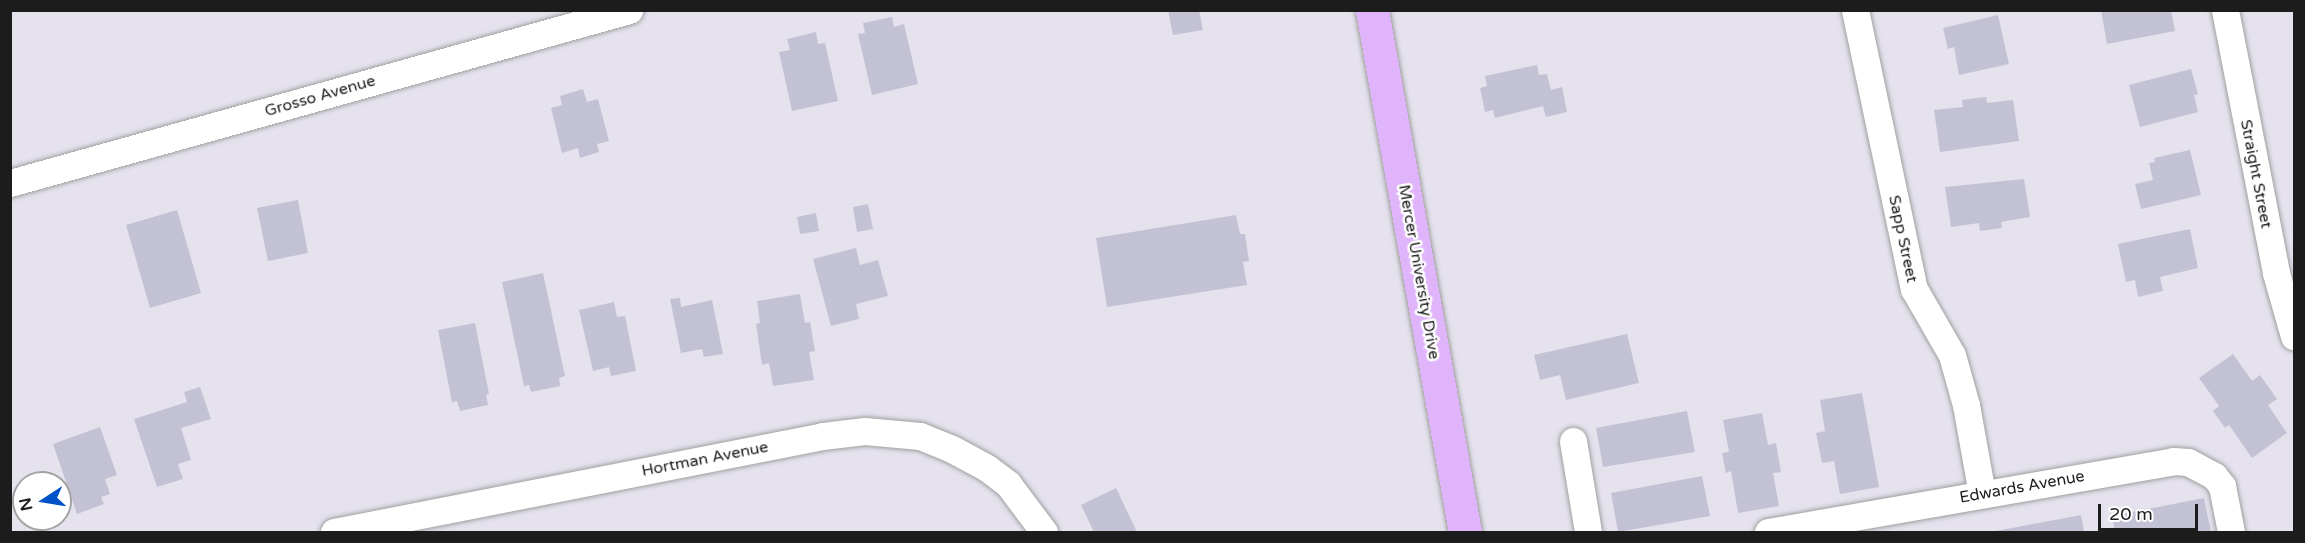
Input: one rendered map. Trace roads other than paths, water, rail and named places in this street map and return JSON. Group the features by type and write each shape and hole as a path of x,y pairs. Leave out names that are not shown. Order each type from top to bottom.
{"main road":[{"name":"Mercer University Drive","path":"1372,10 1465,532"}],"street":[{"name":"Grosso Avenue","path":"10,183 587,16 629,10"},
{"name":"Sapp Street","path":"1855,10 1914,289 1952,355 1966,405 1982,494"},
{"name":"Straight Street","path":"2224,10 2285,272 2295,336"},
{"name":"Hortman Avenue","path":"334,532 823,436 865,431 920,436 950,448 987,468 1008,484 1044,532"},
{"path":"1573,441 1588,532"},
{"name":"Edwards Avenue","path":"1768,532 2174,461 2188,462 2214,476 2222,486 2231,532"}]}
